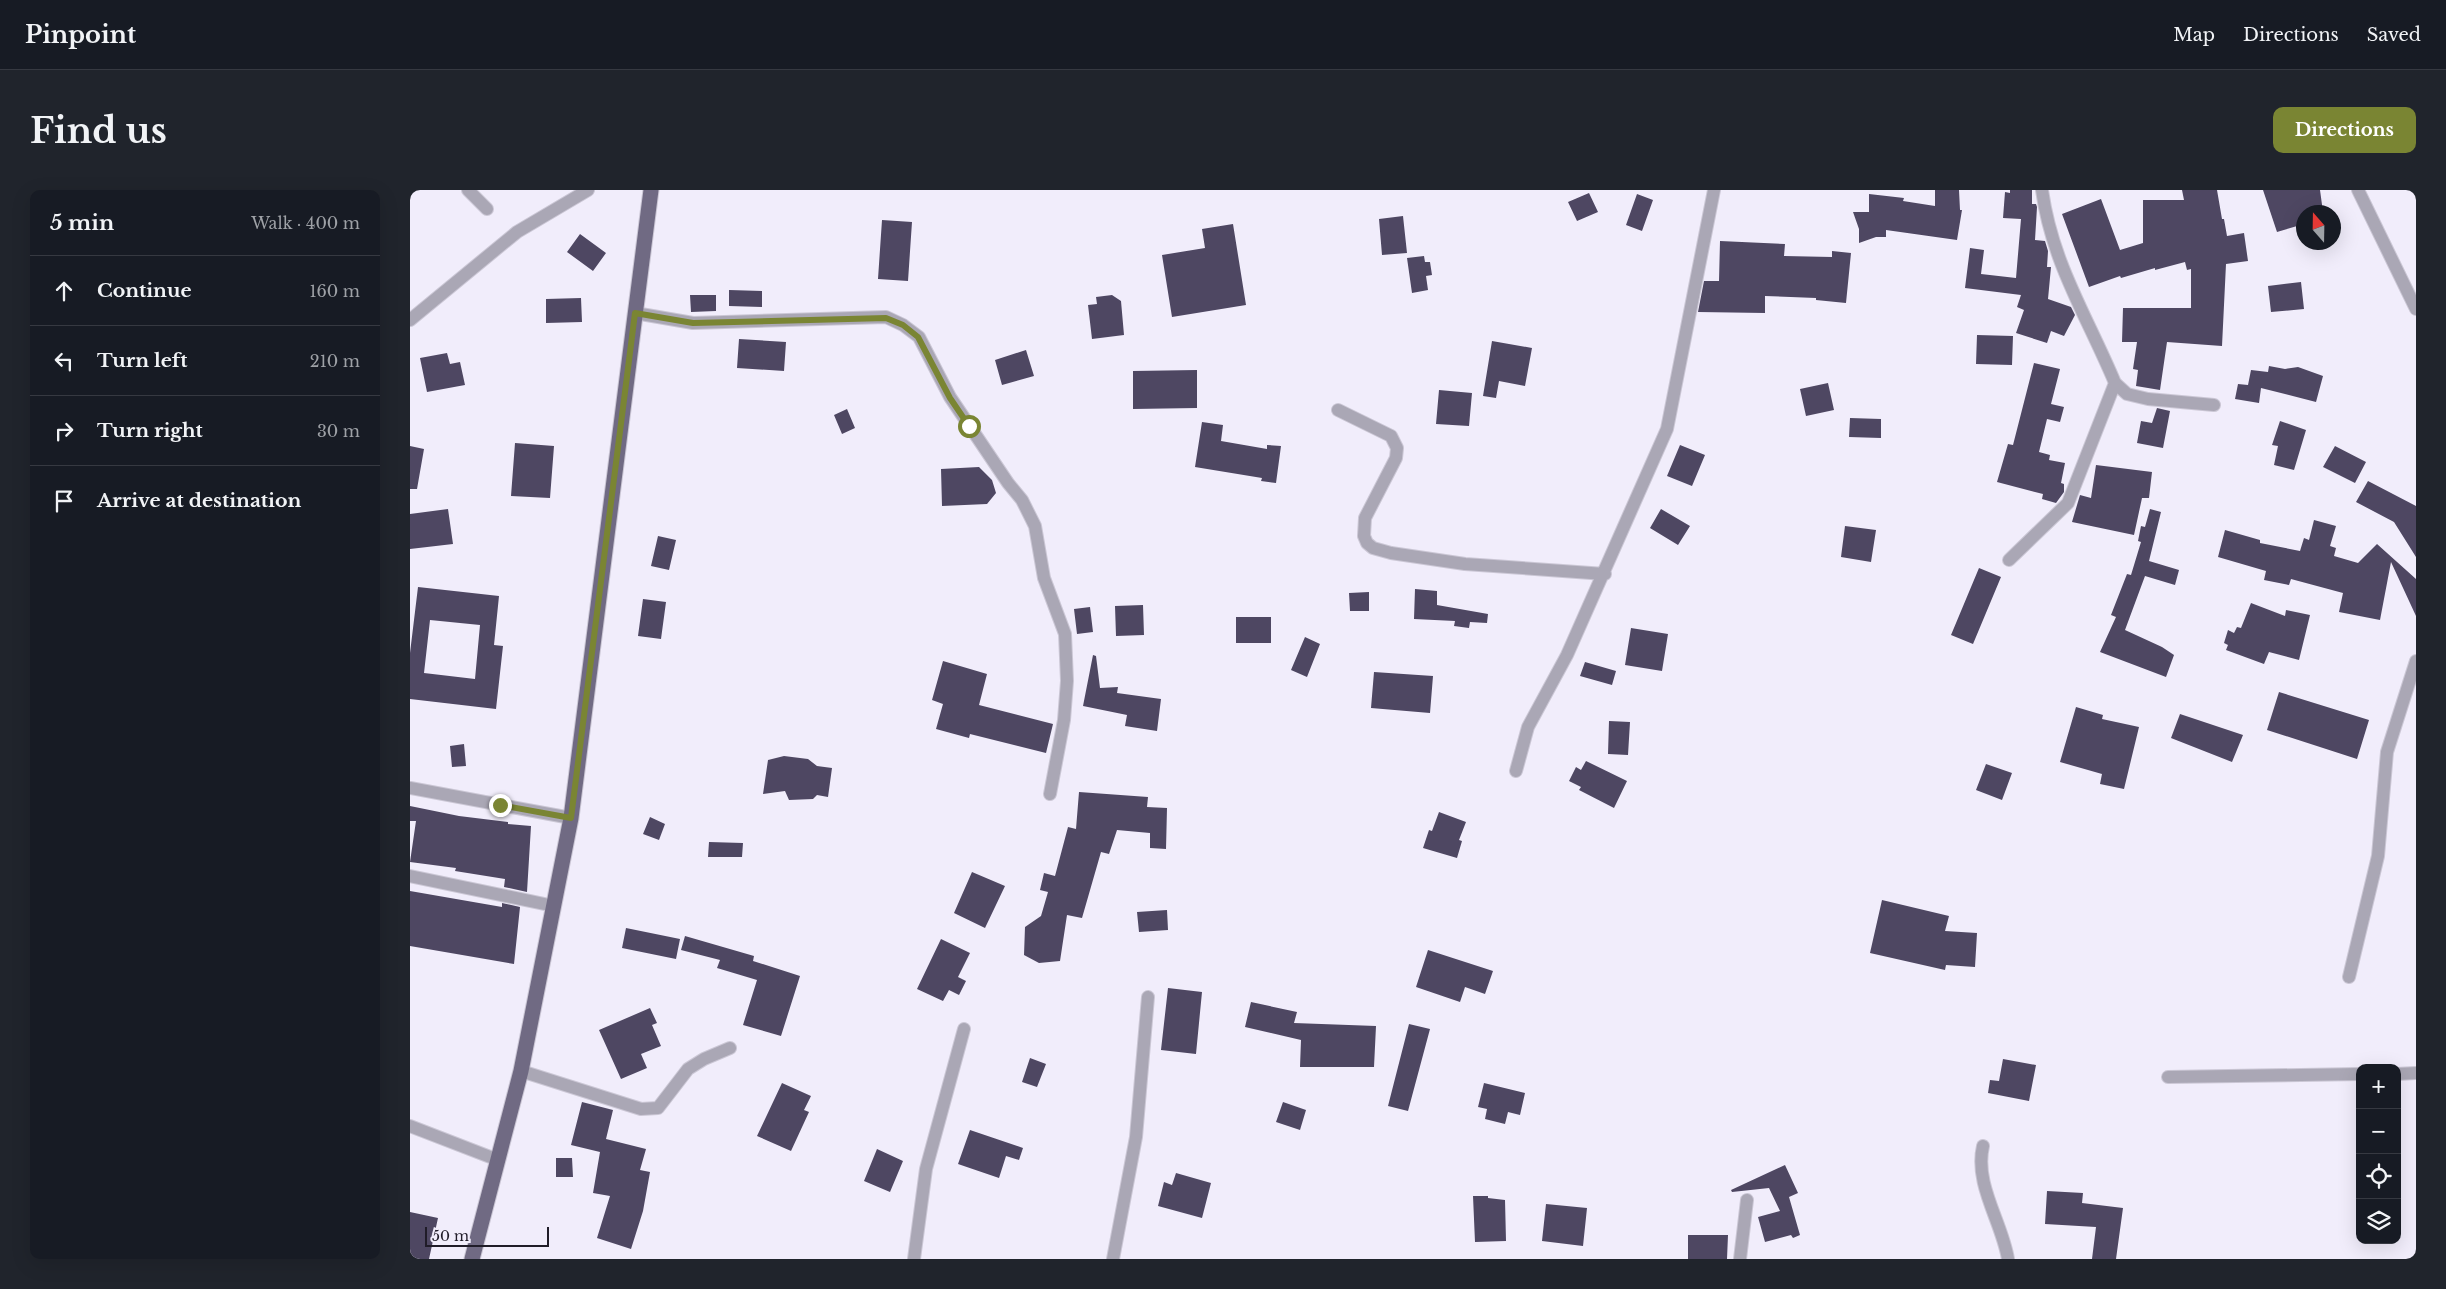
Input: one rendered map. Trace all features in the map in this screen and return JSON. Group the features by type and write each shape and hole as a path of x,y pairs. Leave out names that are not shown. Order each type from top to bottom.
{"main road":[{"path":"472,1259 521,1070 571,818 650,190"}],"street":[{"path":"468,190 487,209"},
{"path":"410,320 517,232 588,190"},
{"path":"1516,771 1528,727 1567,655 1605,574 1667,429 1714,190"},
{"path":"2042,190 2046,222 2059,262 2115,383 2127,394 2141,398 2214,406"},
{"path":"2358,190 2416,309"},
{"path":"635,313 693,323 886,318 903,325 918,337 950,398 1008,483 1022,500 1035,526 1044,578 1066,634 1064,720 1050,794"},
{"path":"2008,560 2068,503 2115,383"},
{"path":"1338,410 1391,436 1397,448 1396,458 1365,518 1364,536 1367,543 1373,548 1399,555 1464,564 1605,574"},
{"path":"2349,977 2378,856 2387,752 2416,661"},
{"path":"410,788 571,818"},
{"path":"410,876 554,906"},
{"path":"1113,1259 1136,1137 1148,998"},
{"path":"914,1259 926,1169 964,1029"},
{"path":"521,1070 641,1109 652,1110 658,1108 688,1069 730,1048"},
{"path":"2401,1074 2416,1073"},
{"path":"2168,1077 2356,1074"},
{"path":"410,1126 498,1160"},
{"path":"1982,1146 1981,1172 2005,1243 2008,1259"},
{"path":"1740,1259 1746,1200"}],"building":[{"path":"1935,190 1959,190 1960,210 1962,210 1957,240 1886,230 1886,237 1876,237 1859,243 1859,229 1853,212 1869,212 1869,194 1904,198 1903,201 1935,206"},
{"path":"2010,190 2032,190 2032,204 2036,204 2037,207 2035,240 2045,241 2048,251 2047,267 2051,267 2048,299 2071,307 2075,315 2064,336 2051,331 2047,343 2016,333 2024,310 2017,307 2021,295 1965,288 1970,248 1984,250 1981,274 2016,278 2021,219 2003,218 2005,192 2010,193"},
{"path":"2182,190 2217,190 2227,236 2244,233 2248,261 2226,264 2222,346 2167,342 2160,390 2136,386 2138,370 2133,369 2137,342 2122,342 2123,308 2191,308 2191,269 2187,270 2185,262 2121,278 2120,276 2089,287 2062,214 2101,199 2120,250 2143,243 2143,200 2184,200"},
{"path":"2263,190 2320,190 2322,205 2296,205 2296,226 2277,232"},
{"path":"1589,193 1598,212 1577,221 1568,202"},
{"path":"1637,194 1653,200 1642,231 1626,225"},
{"path":"1403,216 1407,253 1382,255 1379,219"},
{"path":"882,220 912,222 908,281 878,279"},
{"path":"1233,224 1246,305 1172,317 1162,255 1205,248 1202,229"},
{"path":"580,234 606,253 593,271 567,252"},
{"path":"1720,241 1785,244 1784,256 1832,257 1832,251 1851,253 1846,303 1816,300 1816,298 1765,296 1765,313 1698,312 1704,281 1719,281"},
{"path":"1424,256 1425,262 1430,262 1432,275 1426,276 1428,290 1412,293 1407,258"},
{"path":"2301,282 2304,309 2271,312 2268,286"},
{"path":"729,290 762,291 762,307 729,306"},
{"path":"690,295 716,295 716,311 691,312"},
{"path":"1112,295 1121,301 1124,335 1092,339 1088,305 1097,304 1096,297"},
{"path":"581,298 582,322 546,323 546,299"},
{"path":"1977,335 2013,336 2012,365 1976,364"},
{"path":"739,339 786,342 784,371 737,368"},
{"path":"1492,341 1532,348 1525,386 1499,381 1496,398 1483,396"},
{"path":"1026,350 1034,376 1002,385 995,360"},
{"path":"447,353 450,364 460,362 465,385 427,392 420,358"},
{"path":"2034,363 2060,369 2051,404 2064,407 2060,422 2047,419 2039,452 2050,455 2049,460 2065,463 2061,483 2064,484 2064,492 2056,503 2042,499 2043,494 1997,482 2008,444 2013,445"},
{"path":"2269,366 2285,369 2298,367 2323,376 2316,402 2261,388 2259,403 2235,399 2238,384 2248,385 2251,370 2268,372"},
{"path":"1197,370 1197,408 1133,409 1133,371"},
{"path":"1828,383 1834,410 1806,416 1800,389"},
{"path":"1439,390 1472,393 1469,426 1436,424"},
{"path":"2157,408 2170,411 2163,448 2137,443 2141,421 2152,423"},
{"path":"847,409 855,428 842,434 834,415"},
{"path":"1850,418 1881,419 1881,438 1849,437"},
{"path":"2280,421 2306,430 2294,470 2274,465 2278,446 2272,445"},
{"path":"1202,422 1223,425 1221,441 1267,449 1267,445 1281,446 1276,483 1261,481 1262,478 1195,467"},
{"path":"515,443 554,446 550,498 511,496"},
{"path":"1680,445 1705,455 1692,486 1667,476"},
{"path":"410,446 424,449 417,489 410,489"},
{"path":"2335,446 2366,462 2355,483 2323,467"},
{"path":"2096,465 2152,472 2149,498 2142,498 2134,535 2072,522 2080,495 2091,498"},
{"path":"979,467 992,480 996,493 987,504 942,506 941,469"},
{"path":"2368,481 2416,506 2416,557 2394,522 2356,502"},
{"path":"448,509 453,544 410,549 410,514"},
{"path":"1661,509 1690,526 1678,545 1650,528"},
{"path":"2150,509 2161,512 2149,561 2179,570 2175,585 2145,576 2125,630 2162,647 2174,655 2166,677 2100,652 2116,617 2111,615 2127,574 2131,575 2141,542 2138,541 2141,526 2145,527"},
{"path":"2314,520 2336,526 2330,546 2336,548 2334,556 2358,563 2377,544 2416,579 2416,616 2391,562 2380,620 2339,612 2343,593 2291,579 2289,585 2264,580 2266,571 2218,557 2225,530 2260,540 2260,543 2300,551 2304,538 2309,540"},
{"path":"1845,526 1876,530 1871,562 1841,557"},
{"path":"658,536 676,540 669,570 651,566"},
{"path":"1979,568 2001,577 1973,644 1951,635"},
{"path":"418,587 499,596 494,645 503,646 496,709 410,699 410,653","holes":["430,620 480,625 475,679 424,673"]},
{"path":"1415,589 1437,591 1437,605 1488,614 1487,623 1470,622 1469,628 1454,626 1455,621 1414,619"},
{"path":"1369,592 1369,611 1350,611 1349,593"},
{"path":"643,599 666,602 661,639 638,636"},
{"path":"2251,603 2285,616 2286,610 2310,615 2299,660 2269,652 2264,664 2226,650 2228,645 2224,643 2228,630 2234,633 2237,627 2241,628"},
{"path":"1143,605 1144,635 1116,636 1115,606"},
{"path":"1090,607 1093,632 1077,634 1074,609"},
{"path":"1236,617 1271,617 1271,643 1236,643"},
{"path":"1631,628 1668,634 1662,671 1625,665"},
{"path":"1305,637 1320,644 1307,677 1291,670"},
{"path":"1093,655 1096,656 1100,688 1118,687 1117,693 1161,699 1157,731 1125,726 1127,715 1083,706"},
{"path":"943,661 987,674 979,705 1053,724 1046,753 970,734 969,738 936,729 943,704 932,700"},
{"path":"1585,662 1616,671 1612,685 1580,676"},
{"path":"1374,672 1433,676 1430,713 1371,708"},
{"path":"2279,692 2369,720 2357,759 2267,730"},
{"path":"2076,707 2103,715 2102,719 2139,727 2124,789 2100,784 2102,774 2060,762"},
{"path":"2180,714 2243,735 2232,762 2171,738"},
{"path":"1609,721 1630,722 1628,755 1608,754"},
{"path":"464,744 466,766 452,767 450,746"},
{"path":"784,756 808,759 817,766 832,768 828,797 817,795 813,799 789,800 785,791 763,794 768,760"},
{"path":"1586,761 1627,781 1614,808 1579,790 1581,787 1569,781 1576,767 1581,770"},
{"path":"1986,764 2012,773 2002,800 1976,790"},
{"path":"1079,792 1148,797 1147,807 1167,808 1166,849 1150,848 1150,833 1117,830 1109,854 1101,852 1082,918 1067,915 1060,961 1039,963 1024,955 1025,927 1041,916 1048,892 1040,890 1044,873 1055,876 1068,827 1076,829"},
{"path":"410,806 459,816 531,826 527,892 504,887 505,879 455,871 456,868 410,862 416,821 410,821"},
{"path":"1439,812 1466,822 1459,840 1462,841 1457,858 1423,848 1429,830 1432,831"},
{"path":"650,817 665,824 659,840 643,834"},
{"path":"709,842 743,843 742,857 708,857"},
{"path":"972,872 1005,886 985,928 954,913"},
{"path":"410,891 502,907 502,903 520,907 514,964 410,946"},
{"path":"1882,900 1949,916 1945,931 1977,933 1975,967 1946,965 1945,970 1870,953"},
{"path":"1167,910 1168,930 1139,932 1137,912"},
{"path":"626,928 680,939 676,959 622,948"},
{"path":"685,936 754,956 753,961 800,976 781,1036 743,1025 757,980 717,968 720,960 681,950"},
{"path":"941,939 970,953 958,977 966,981 959,995 949,990 943,1001 917,989"},
{"path":"1428,950 1493,971 1485,994 1465,987 1460,1002 1416,987"},
{"path":"1168,988 1202,992 1196,1054 1161,1050"},
{"path":"1251,1002 1297,1012 1294,1023 1376,1026 1374,1067 1300,1067 1301,1040 1245,1027"},
{"path":"650,1008 657,1023 652,1025 661,1046 641,1054 647,1068 621,1079 599,1030"},
{"path":"1409,1024 1430,1029 1408,1111 1388,1106"},
{"path":"1030,1058 1046,1064 1037,1087 1022,1082"},
{"path":"2003,1059 2036,1065 2029,1101 1988,1093 1990,1080 1999,1081"},
{"path":"782,1083 811,1096 804,1110 809,1112 791,1151 757,1136"},
{"path":"1484,1083 1525,1093 1520,1115 1508,1112 1505,1124 1485,1119 1487,1109 1478,1107"},
{"path":"582,1102 613,1110 606,1139 646,1149 640,1170 650,1172 643,1211 631,1249 597,1238 610,1196 593,1193 600,1152 571,1145"},
{"path":"1283,1102 1306,1110 1300,1130 1276,1122"},
{"path":"970,1130 1023,1148 1019,1160 1006,1156 999,1178 958,1164"},
{"path":"877,1149 903,1161 890,1192 864,1181"},
{"path":"556,1158 572,1158 573,1177 556,1177"},
{"path":"1785,1165 1798,1193 1789,1197 1800,1235 1793,1238 1791,1235 1765,1242 1758,1217 1780,1211 1769,1188 1732,1192 1731,1190"},
{"path":"1176,1173 1211,1183 1202,1218 1158,1206 1164,1182 1172,1185"},
{"path":"2047,1191 2083,1193 2082,1203 2123,1208 2116,1259 2092,1259 2096,1227 2045,1224"},
{"path":"1473,1196 1488,1196 1488,1198 1505,1200 1506,1241 1475,1242"},
{"path":"1546,1204 1587,1208 1583,1246 1542,1241"},
{"path":"410,1212 438,1218 429,1259 410,1259"},
{"path":"1688,1235 1728,1235 1727,1259 1688,1259"}],"route":[{"path":"500,805 571,818 635,313 693,323 821,318 886,318 903,325 918,337 950,398 969,426"}]}
